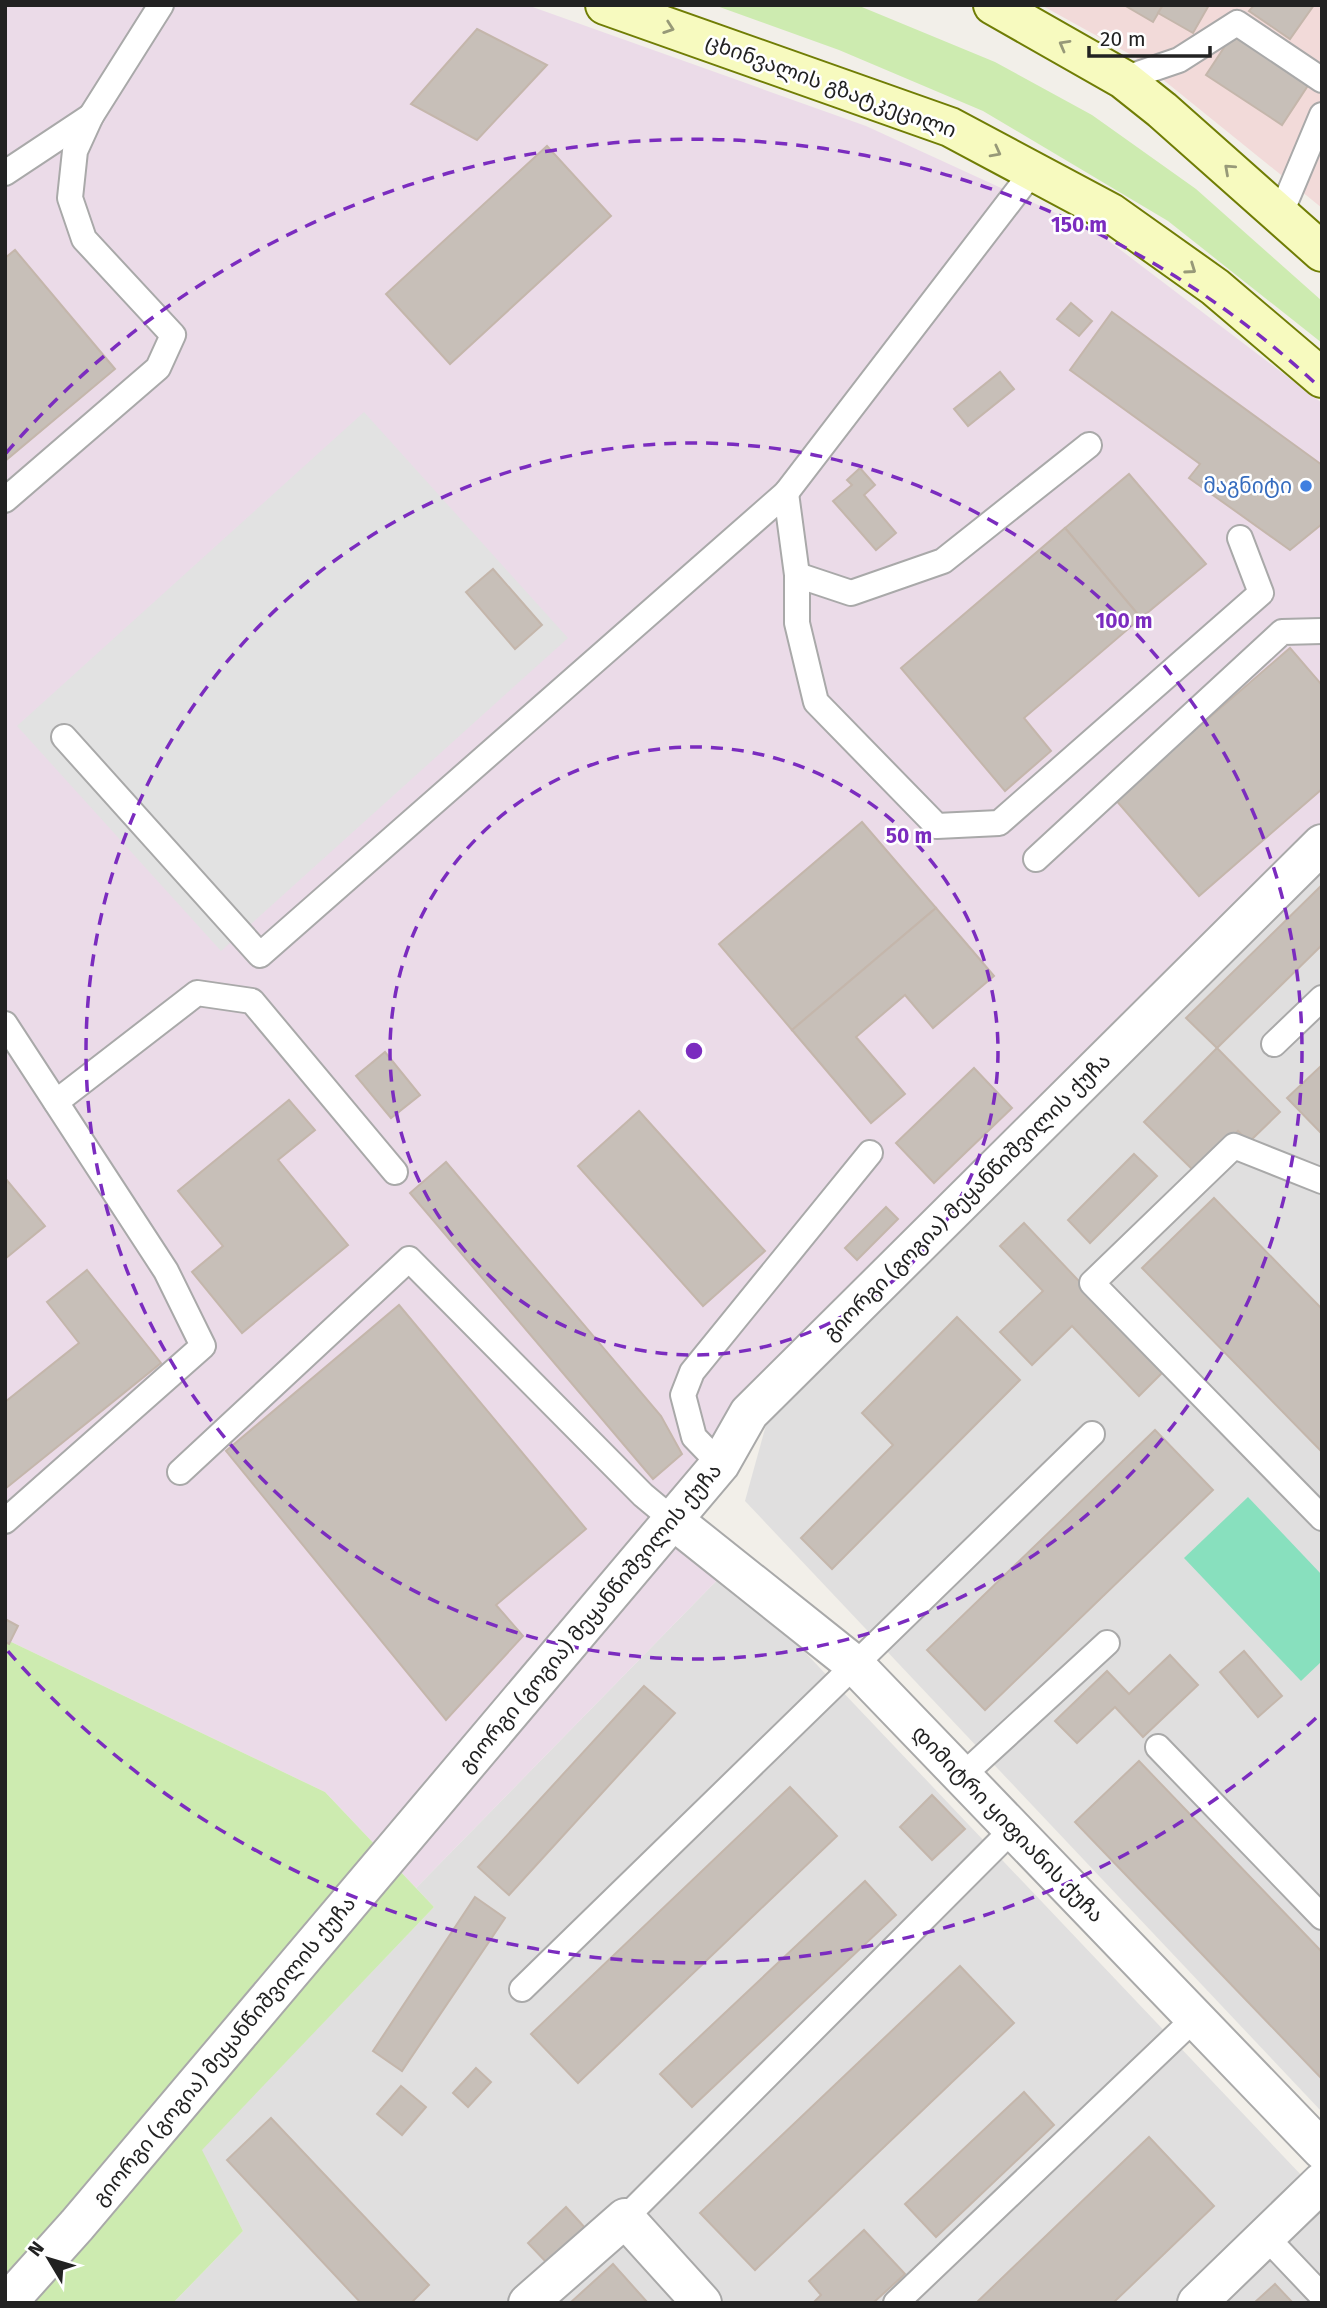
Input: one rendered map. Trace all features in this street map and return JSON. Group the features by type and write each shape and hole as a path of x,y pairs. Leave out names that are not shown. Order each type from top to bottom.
{"main road":[{"name":"ცხინვალის გზატკეცილი","path":"605,5 950,127 1111,213 1205,279 1322,378"},
{"path":"993,5 1123,79 1162,110 1322,252"}],"street":[{"name":"გიორგი (გოგია) მეყანწიშვილის ქუჩა","path":"7,2303 77,2225 720,1464 749,1413 1322,844"},
{"name":"დიმიტრი ყიფიანის ქუჩა","path":"673,1520 855,1665 1195,2018 1317,2136"},
{"path":"1197,2303 1322,2182"},
{"path":"528,2303 625,2218 702,2303"}],"lane":[{"path":"5,500 158,368 173,335 84,239 70,198 75,151 91,116 161,5"},
{"path":"1123,79 1179,60 1237,23 1322,80"},
{"path":"5,173 91,116"},
{"path":"1280,215 1322,116"},
{"path":"64,737 260,955 786,493 1033,171"},
{"path":"797,575 852,593 943,561 1090,445"},
{"path":"786,493 797,575 797,623 816,702 937,827 999,823 1261,593 1240,538"},
{"path":"1036,859 1282,632 1322,631"},
{"path":"56,1102 197,992 252,1001 395,1172"},
{"path":"1274,1044 1322,998"},
{"path":"5,1024 166,1271 203,1346 5,1521"},
{"path":"1322,1181 1234,1146 1092,1283 1322,1518"},
{"path":"720,1464 694,1437 683,1395 692,1371 870,1153"},
{"path":"180,1472 409,1259 643,1495 673,1520"},
{"path":"522,1989 1092,1434"},
{"path":"962,1776 1107,1643"},
{"path":"1158,1747 1322,1917"},
{"path":"625,2218 1013,1829"},
{"path":"896,2303 1195,2018"},
{"path":"1266,2237 1322,2296"}],"shaded area":[{"path":"5,5 527,5 866,126 1097,232 1322,403 1322,828 727,1419 685,1530 727,1570 416,1888 325,1792 5,1639"},
{"path":"1041,5 1322,5 1322,208 1135,57"},
{"path":"364,412 568,638 221,951 17,726"},
{"path":"1322,869 1322,2112 745,1501 766,1425"},
{"path":"727,1570 1322,2197 1322,2303 173,2303 243,2231 201,2150 434,1907 416,1888"}],"green space":[{"path":"714,5 857,5 995,62 1092,115 1196,189 1322,301 1322,343 1168,221 983,111 839,50"},
{"path":"1248,1497 1322,1575 1322,1661 1301,1681 1184,1558"},
{"path":"5,1639 325,1792 434,1907 202,2150 243,2231 173,2303 5,2303"}],"building":[{"path":"1124,5 1163,5 1153,22"},
{"path":"1163,5 1209,5 1193,33 1158,13"},
{"path":"1254,5 1314,5 1290,39 1249,11"},
{"path":"477,29 547,65 477,140 411,104"},
{"path":"1233,34 1309,84 1282,125 1206,75"},
{"path":"547,146 611,216 450,364 386,294"},
{"path":"15,250 115,369 5,461 5,258"},
{"path":"1071,303 1092,321 1079,336 1057,319"},
{"path":"1112,312 1322,465 1322,524 1290,550 1189,478 1200,464 1070,370"},
{"path":"1000,372 1014,389 968,426 954,409"},
{"path":"860,468 875,485 864,495 896,533 876,550 833,501 852,485 847,480"},
{"path":"1129,474 1206,564 1141,618 1065,528"},
{"path":"1065,528 1141,618 1024,718 1051,751 1005,791 901,668"},
{"path":"493,569 542,625 515,649 466,592"},
{"path":"1290,648 1322,685 1322,789 1199,896 1115,799"},
{"path":"862,822 936,908 792,1030 719,944"},
{"path":"1322,885 1322,945 1217,1048 1186,1018"},
{"path":"936,908 994,976 933,1028 905,995 856,1037 905,1094 871,1123 792,1030"},
{"path":"1217,1048 1280,1112 1249,1142 1238,1131 1196,1173 1144,1122"},
{"path":"385,1052 420,1095 391,1118 356,1076"},
{"path":"1322,1065 1322,1134 1287,1098"},
{"path":"974,1068 1012,1108 934,1183 896,1143"},
{"path":"289,1100 315,1130 278,1160 348,1245 242,1333 192,1272 223,1246 178,1191"},
{"path":"639,1111 765,1251 703,1306 578,1166"},
{"path":"1134,1154 1157,1176 1090,1243 1068,1220"},
{"path":"446,1162 661,1416 682,1454 653,1479 410,1193"},
{"path":"5,1178 45,1226 5,1259"},
{"path":"1214,1198 1322,1309 1322,1452 1142,1268"},
{"path":"886,1207 898,1219 857,1260 845,1248"},
{"path":"1024,1223 1164,1371 1139,1396 1072,1326 1032,1365 1000,1332 1043,1291 1000,1246"},
{"path":"87,1270 161,1363 5,1489 5,1402 79,1343 47,1302"},
{"path":"399,1305 586,1529 496,1605 523,1636 446,1720 226,1451"},
{"path":"957,1317 1020,1380 832,1569 801,1538 893,1445 862,1413"},
{"path":"1155,1430 1213,1490 985,1710 927,1650"},
{"path":"5,1619 18,1626 9,1644 5,1642"},
{"path":"1244,1651 1282,1696 1258,1717 1220,1672"},
{"path":"1170,1655 1198,1685 1143,1737 1115,1707 1077,1743 1055,1721 1107,1671 1129,1694"},
{"path":"644,1686 675,1713 509,1895 478,1867"},
{"path":"1139,1761 1322,1952 1322,2079 1075,1822"},
{"path":"790,1787 837,1836 578,2083 531,2034"},
{"path":"932,1795 965,1829 932,1860 900,1827"},
{"path":"865,1881 896,1915 692,2107 660,2074"},
{"path":"475,1897 505,1918 402,2071 373,2051"},
{"path":"960,1966 1014,2023 755,2270 700,2213"},
{"path":"476,2068 491,2082 468,2107 453,2093"},
{"path":"401,2086 426,2107 402,2135 377,2114"},
{"path":"1024,2092 1054,2125 936,2237 905,2204"},
{"path":"271,2118 429,2285 411,2303 361,2303 227,2160"},
{"path":"1149,2137 1214,2206 1113,2303 976,2303"},
{"path":"566,2207 587,2230 549,2265 528,2243"},
{"path":"864,2230 905,2274 873,2303 813,2303 821,2295 809,2281"},
{"path":"613,2264 648,2303 570,2303"},
{"path":"1275,2284 1293,2303 1254,2303"}],"place":[{"name":"მაგნიტი","path":"1306,486"}]}
